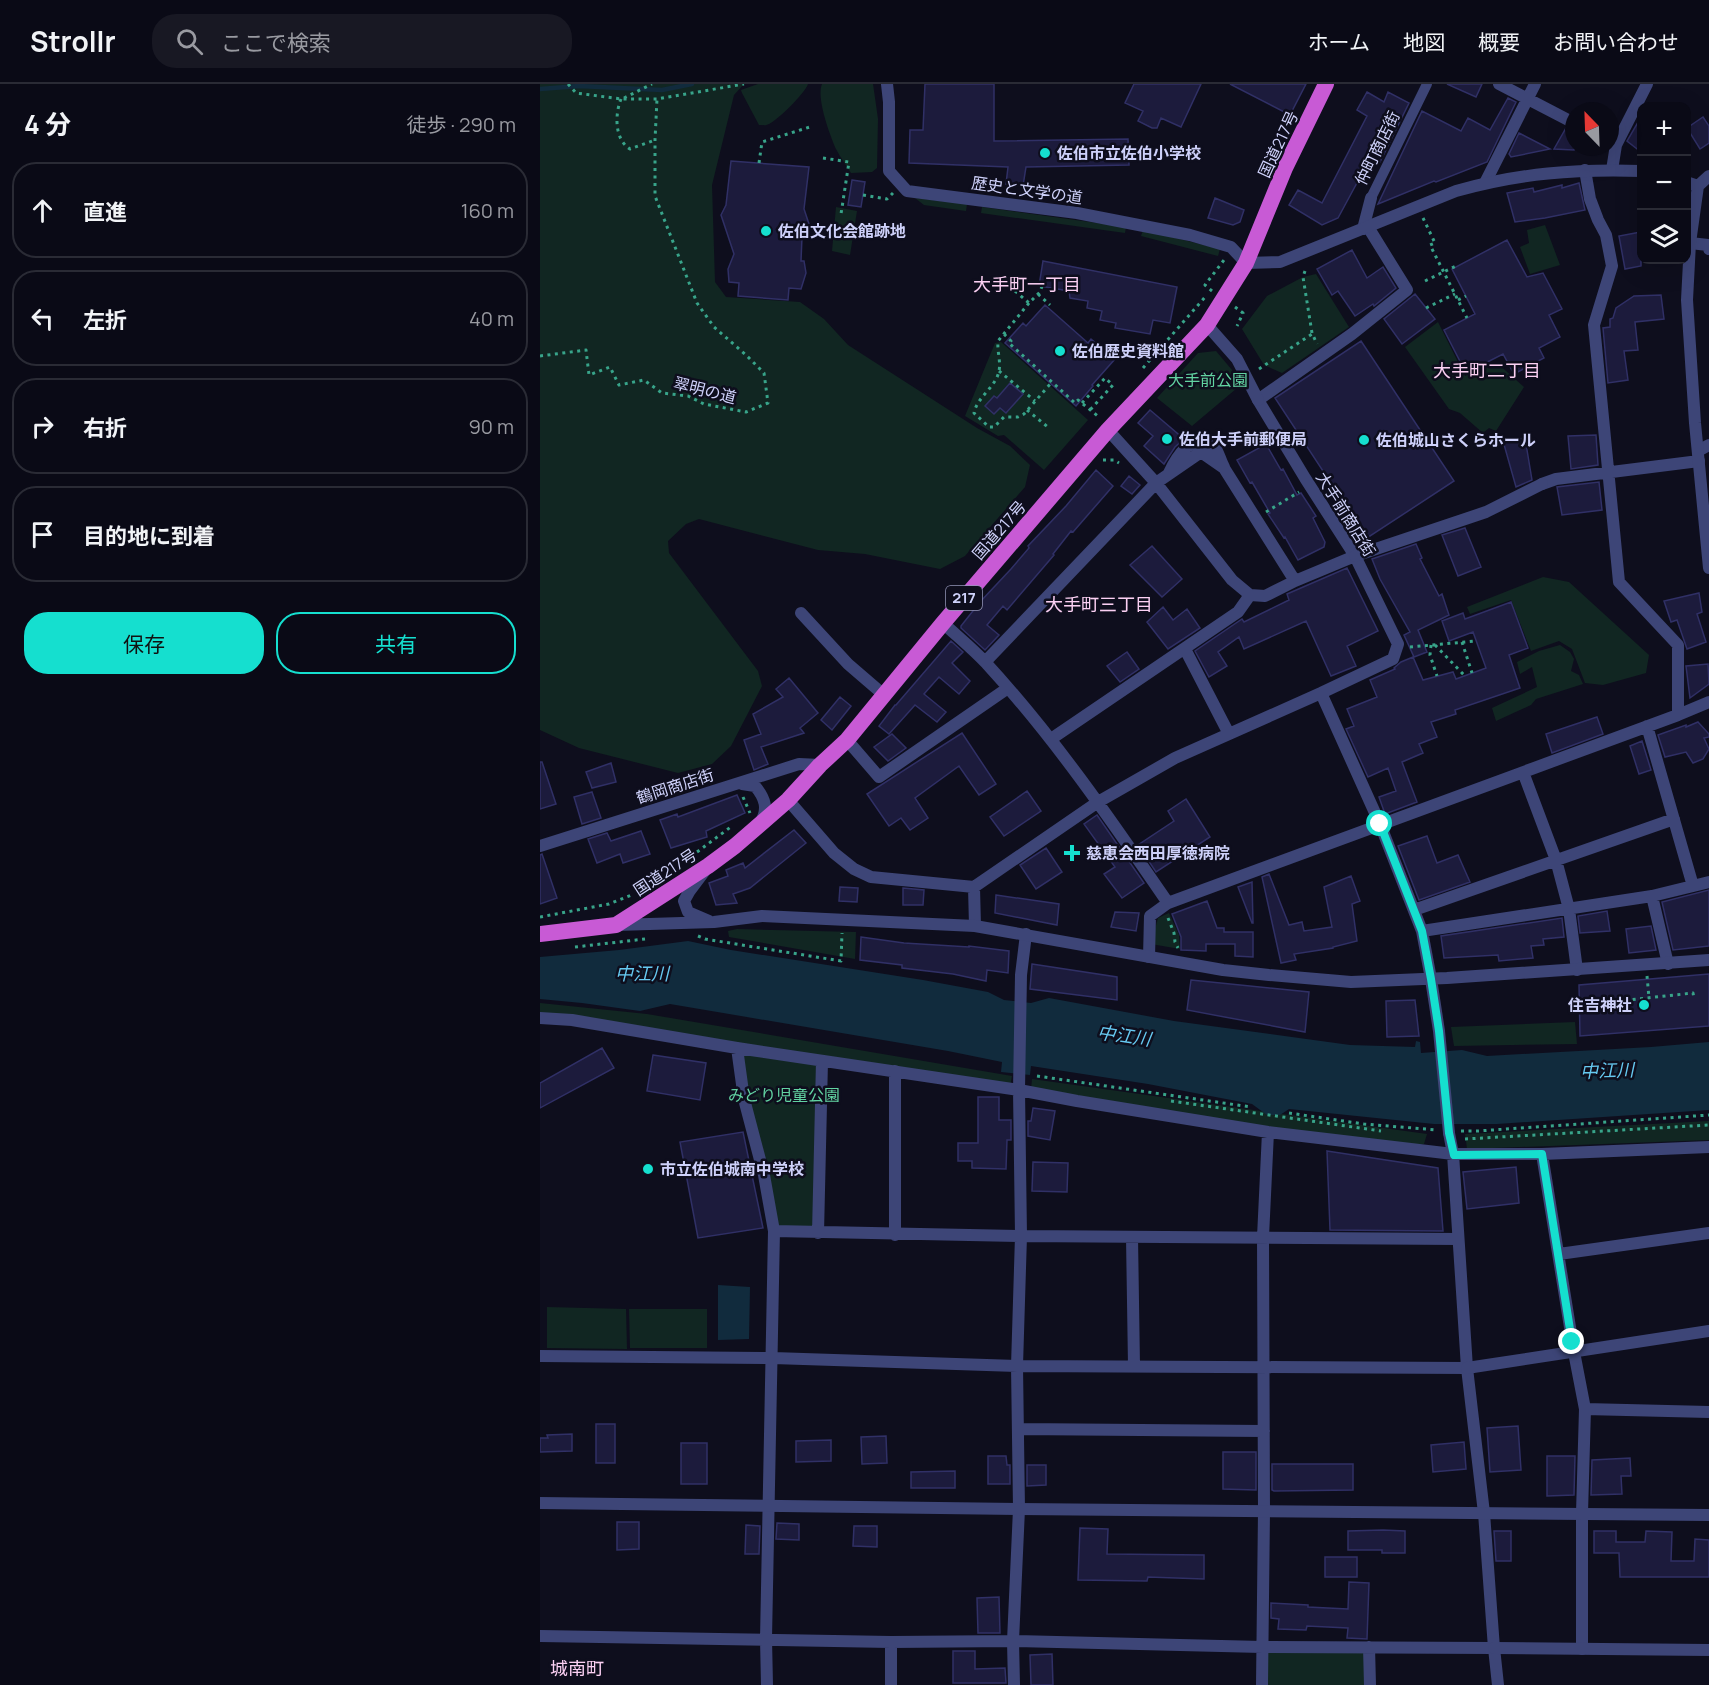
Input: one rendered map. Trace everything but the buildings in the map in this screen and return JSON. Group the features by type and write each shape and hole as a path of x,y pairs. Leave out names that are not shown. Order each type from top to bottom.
{"highway":[{"name":"国道217号","path":"540,934 616,925 708,866 752,822 788,800 847,740 1104,424 1207,325 1246,263 1285,168 1326,84"}],"street":[{"name":"歴史と文学の道","path":"887,84 889,171 907,191 1077,213 1190,235 1231,248 1246,263"},
{"name":"仲町商店街","path":"1365,228 1371,198 1427,84"},
{"path":"1499,84 1565,118"},
{"path":"1485,183 1535,84"},
{"path":"1619,133 1647,84"},
{"path":"1612,170 1613,156"},
{"path":"1246,263 1280,262 1456,191 1485,183 1539,173 1586,170 1637,171"},
{"path":"1586,170 1590,199 1606,235 1612,266 1594,325 1619,582 1678,645 1678,715"},
{"path":"1691,214 1692,184 1709,176"},
{"path":"1258,400 1407,290 1365,228"},
{"path":"1691,243 1708,246 1709,249"},
{"path":"1689,264 1687,300 1702,452 1709,568"},
{"name":"大手前商店街","path":"1207,325 1237,359 1258,400 1355,556 1398,644 1397,649"},
{"path":"1104,424 1156,483 1232,580 1250,595 1265,596 1355,556 1486,512 1556,479 1608,474 1702,452"},
{"path":"985,662 1156,483 1202,452 1224,468 1295,581"},
{"path":"1051,739 1238,612 1250,595"},
{"path":"801,613 848,664 884,695"},
{"path":"943,622 985,662 1051,739 1098,802 1167,909"},
{"path":"1185,649 1228,734"},
{"path":"788,800 834,853 854,869 871,877 974,887 1098,802 1175,758 1393,659 1397,649"},
{"path":"847,740 879,777 1008,688"},
{"path":"1321,693 1380,824 1414,910 1422,931 1431,979 1454,1155 1467,1368 1484,1513 1498,1685"},
{"path":"1149,957 1150,916 1380,824 1709,702"},
{"path":"1647,726 1694,886"},
{"name":"鶴岡商店街","path":"540,846 738,787 799,764 820,765"},
{"path":"1523,772 1556,860 1569,909 1577,970"},
{"path":"738,787 755,786 761,793 765,814 752,822"},
{"path":"1414,910 1674,819"},
{"path":"708,866 684,902 688,912 710,927"},
{"path":"1422,931 1652,896 1709,882"},
{"path":"974,887 975,926"},
{"path":"1652,896 1668,964"},
{"path":"616,925 710,927 762,916 975,926 1223,970 1351,981 1431,979 1709,960"},
{"path":"1014,1685 1013,1641 1019,1509 1017,1366 1021,1236 1019,1085 1021,975 1026,934"},
{"path":"540,1017 572,1020 822,1061 1019,1085 1088,1103 1268,1132 1454,1155 1709,1147"},
{"path":"737,1048 744,1099 764,1175 774,1231 767,1685"},
{"path":"818,1233 822,1061"},
{"path":"894,1235 895,1071"},
{"path":"1262,1685 1263,1238 1268,1132"},
{"path":"1542,1154 1585,1409 1582,1649"},
{"path":"774,1231 894,1235 1458,1239"},
{"path":"1559,1254 1709,1233"},
{"path":"1132,1237 1134,1366"},
{"path":"540,1356 772,1358 1017,1366 1467,1368 1709,1331"},
{"path":"1585,1409 1709,1412"},
{"path":"1018,1429 1264,1431"},
{"path":"540,1503 1709,1515"},
{"path":"540,1636 891,1642 1013,1641 1262,1647 1709,1650"},
{"path":"891,1642 891,1685"},
{"path":"1369,1647 1370,1685"}],"path":[{"path":"568,84 576,93 621,99 657,99 744,84"},
{"path":"652,84 621,99 618,106 617,123 624,145 630,148 655,140 657,99"},
{"path":"759,163 762,142 813,126"},
{"name":"翠明の道","path":"540,356 586,351 588,375 610,367 619,386 644,380 662,393 688,396 704,404 746,412 768,403 764,373 714,327 697,303 655,196 655,140"},
{"path":"824,158 849,162 842,214"},
{"path":"845,193 850,193"},
{"path":"863,195 882,198"},
{"path":"1423,218 1435,243 1430,245 1467,318"},
{"path":"1205,285 1224,260"},
{"path":"1425,281 1458,265"},
{"path":"1305,271 1303,277 1312,333 1318,347 1318,357"},
{"path":"1042,286 1038,294 998,341 999,370 986,393 975,405 974,413 989,427 994,427 1004,417 1018,417 1024,414 1052,382"},
{"path":"1015,291 1029,303"},
{"path":"1038,294 1050,305"},
{"path":"1426,308 1455,294"},
{"path":"1458,300 1466,296"},
{"path":"1237,326 1244,313"},
{"path":"1259,369 1312,333"},
{"path":"1004,334 1011,341 1008,343 1075,403 1078,400 1104,424"},
{"path":"999,370 1035,401"},
{"path":"1082,403 1105,378 1113,385 1090,410"},
{"path":"1028,410 1049,428"},
{"path":"1098,461 1107,459"},
{"path":"1264,513 1303,489"},
{"path":"1397,649 1476,641"},
{"path":"1462,642 1472,673"},
{"path":"1433,645 1430,656 1437,676"},
{"path":"1433,645 1465,676"},
{"path":"738,787 752,822"},
{"path":"679,865 736,824"},
{"path":"540,917 609,904 634,894"},
{"path":"1167,909 1175,942"},
{"path":"696,933 710,927"},
{"path":"691,933 705,939 841,961 843,928"},
{"path":"575,947 644,939"},
{"path":"1647,975 1649,998"},
{"path":"1573,1006 1693,993 1694,998"},
{"path":"1037,1076 1251,1107"},
{"path":"1062,1086 1063,1080"},
{"path":"1168,1101 1391,1132"},
{"path":"1289,1113 1450,1133 1579,1133 1709,1125"},
{"path":"1450,1133 1709,1115"},
{"path":"1578,1124 1579,1133"}],"green space":[{"path":"540,84 744,84 734,95 712,185 715,282 726,297 800,302 824,319 848,345 977,428 1010,446 1030,465 1025,487 965,556 940,569 865,554 818,550 699,519 686,524 668,541 669,553 758,671 762,686 731,746 712,764 678,773 579,748 540,730"},
{"path":"758,84 808,84 785,112 768,125 759,125 741,90"},
{"path":"822,84 873,84 878,119 877,168 872,172 851,173 838,152 822,107"},
{"path":"915,198 967,204 966,211 924,205"},
{"path":"836,207 857,211 850,255 832,251"},
{"path":"982,207 1126,227 1125,233 981,213"},
{"path":"1545,225 1560,265 1530,274 1520,247 1529,243 1527,230"},
{"path":"1143,230 1220,249 1218,256 1141,236"},
{"path":"1316,274 1349,327 1282,373 1264,365 1242,329 1267,296 1303,277"},
{"path":"1438,322 1465,376 1497,363 1524,387 1496,431 1489,428 1483,433 1460,413 1449,409 1405,347"},
{"path":"1001,342 1088,420 1044,470 1004,435 998,436 965,416 995,343"},
{"name":"大手前公園","path":"1216,351 1243,383 1192,426 1157,398 1198,353"},
{"path":"1543,577 1569,582 1649,655 1646,673 1603,685 1585,683 1572,649 1559,641 1531,651 1511,600 1470,614 1467,607"},
{"path":"1560,645 1570,652 1574,659 1571,671 1579,675 1583,684 1536,699 1531,705 1496,721 1492,708 1537,687 1532,667 1520,674 1517,662 1539,651"},
{"path":"1169,913 1179,935 1180,949 1151,944 1158,918"},
{"path":"737,929 856,932 855,959 729,937 728,931"},
{"path":"540,1003 647,1014 1012,1076 1010,1087 540,1014"},
{"path":"1575,1022 1577,1044 1454,1046 1451,1027"},
{"name":"みどり児童公園","path":"741,1053 820,1065 816,1230 776,1229 749,1103"},
{"path":"1032,1079 1427,1134 1424,1144 1405,1145 1270,1129 1031,1090"},
{"path":"1709,1121 1709,1140 1467,1149 1465,1134"},
{"path":"547,1307 626,1309 627,1349 547,1348"},
{"path":"629,1309 707,1309 707,1348 630,1348"},
{"path":"1267,1650 1365,1651 1366,1685 1266,1685"}],"water":[{"name":"中江川","path":"688,941 988,992 1004,1000 1031,1003 1049,998 1174,1021 1350,1045 1415,1047 1416,1041 1420,1042 1421,1053 1462,1050 1487,1056 1709,1042 1709,1110 1497,1124 1434,1124 1289,1109 1280,1115 1267,1115 1252,1104 1148,1084 1031,1066 1030,1075 1001,1072 1002,1062 670,1004 640,1011 540,999 540,957"},
{"path":"718,1285 750,1287 749,1339 718,1340"}],"waterway":[{"path":"540,89 579,86 662,90 692,84"}],"place":[{"name":"佐伯市立佐伯小学校","path":"1045,153"},
{"name":"佐伯文化会館跡地","path":"766,231"},
{"name":"佐伯歴史資料館","path":"1060,351"},
{"name":"佐伯大手前郵便局","path":"1167,439"},
{"name":"佐伯城山さくらホール","path":"1364,440"},
{"name":"慈恵会西田厚徳病院","path":"1072,853"},
{"name":"住吉神社","path":"1644,1005"},
{"name":"市立佐伯城南中学校","path":"648,1169"}],"district":[{"name":"大手町一丁目","path":"1027,285"},
{"name":"大手町二丁目","path":"1487,371"},
{"name":"大手町三丁目","path":"1099,605"},
{"name":"城南町","path":"577,1669"}],"route":[{"path":"1380,824 1422,931 1439,1031 1449,1133 1454,1155 1542,1154 1572,1342"}]}
